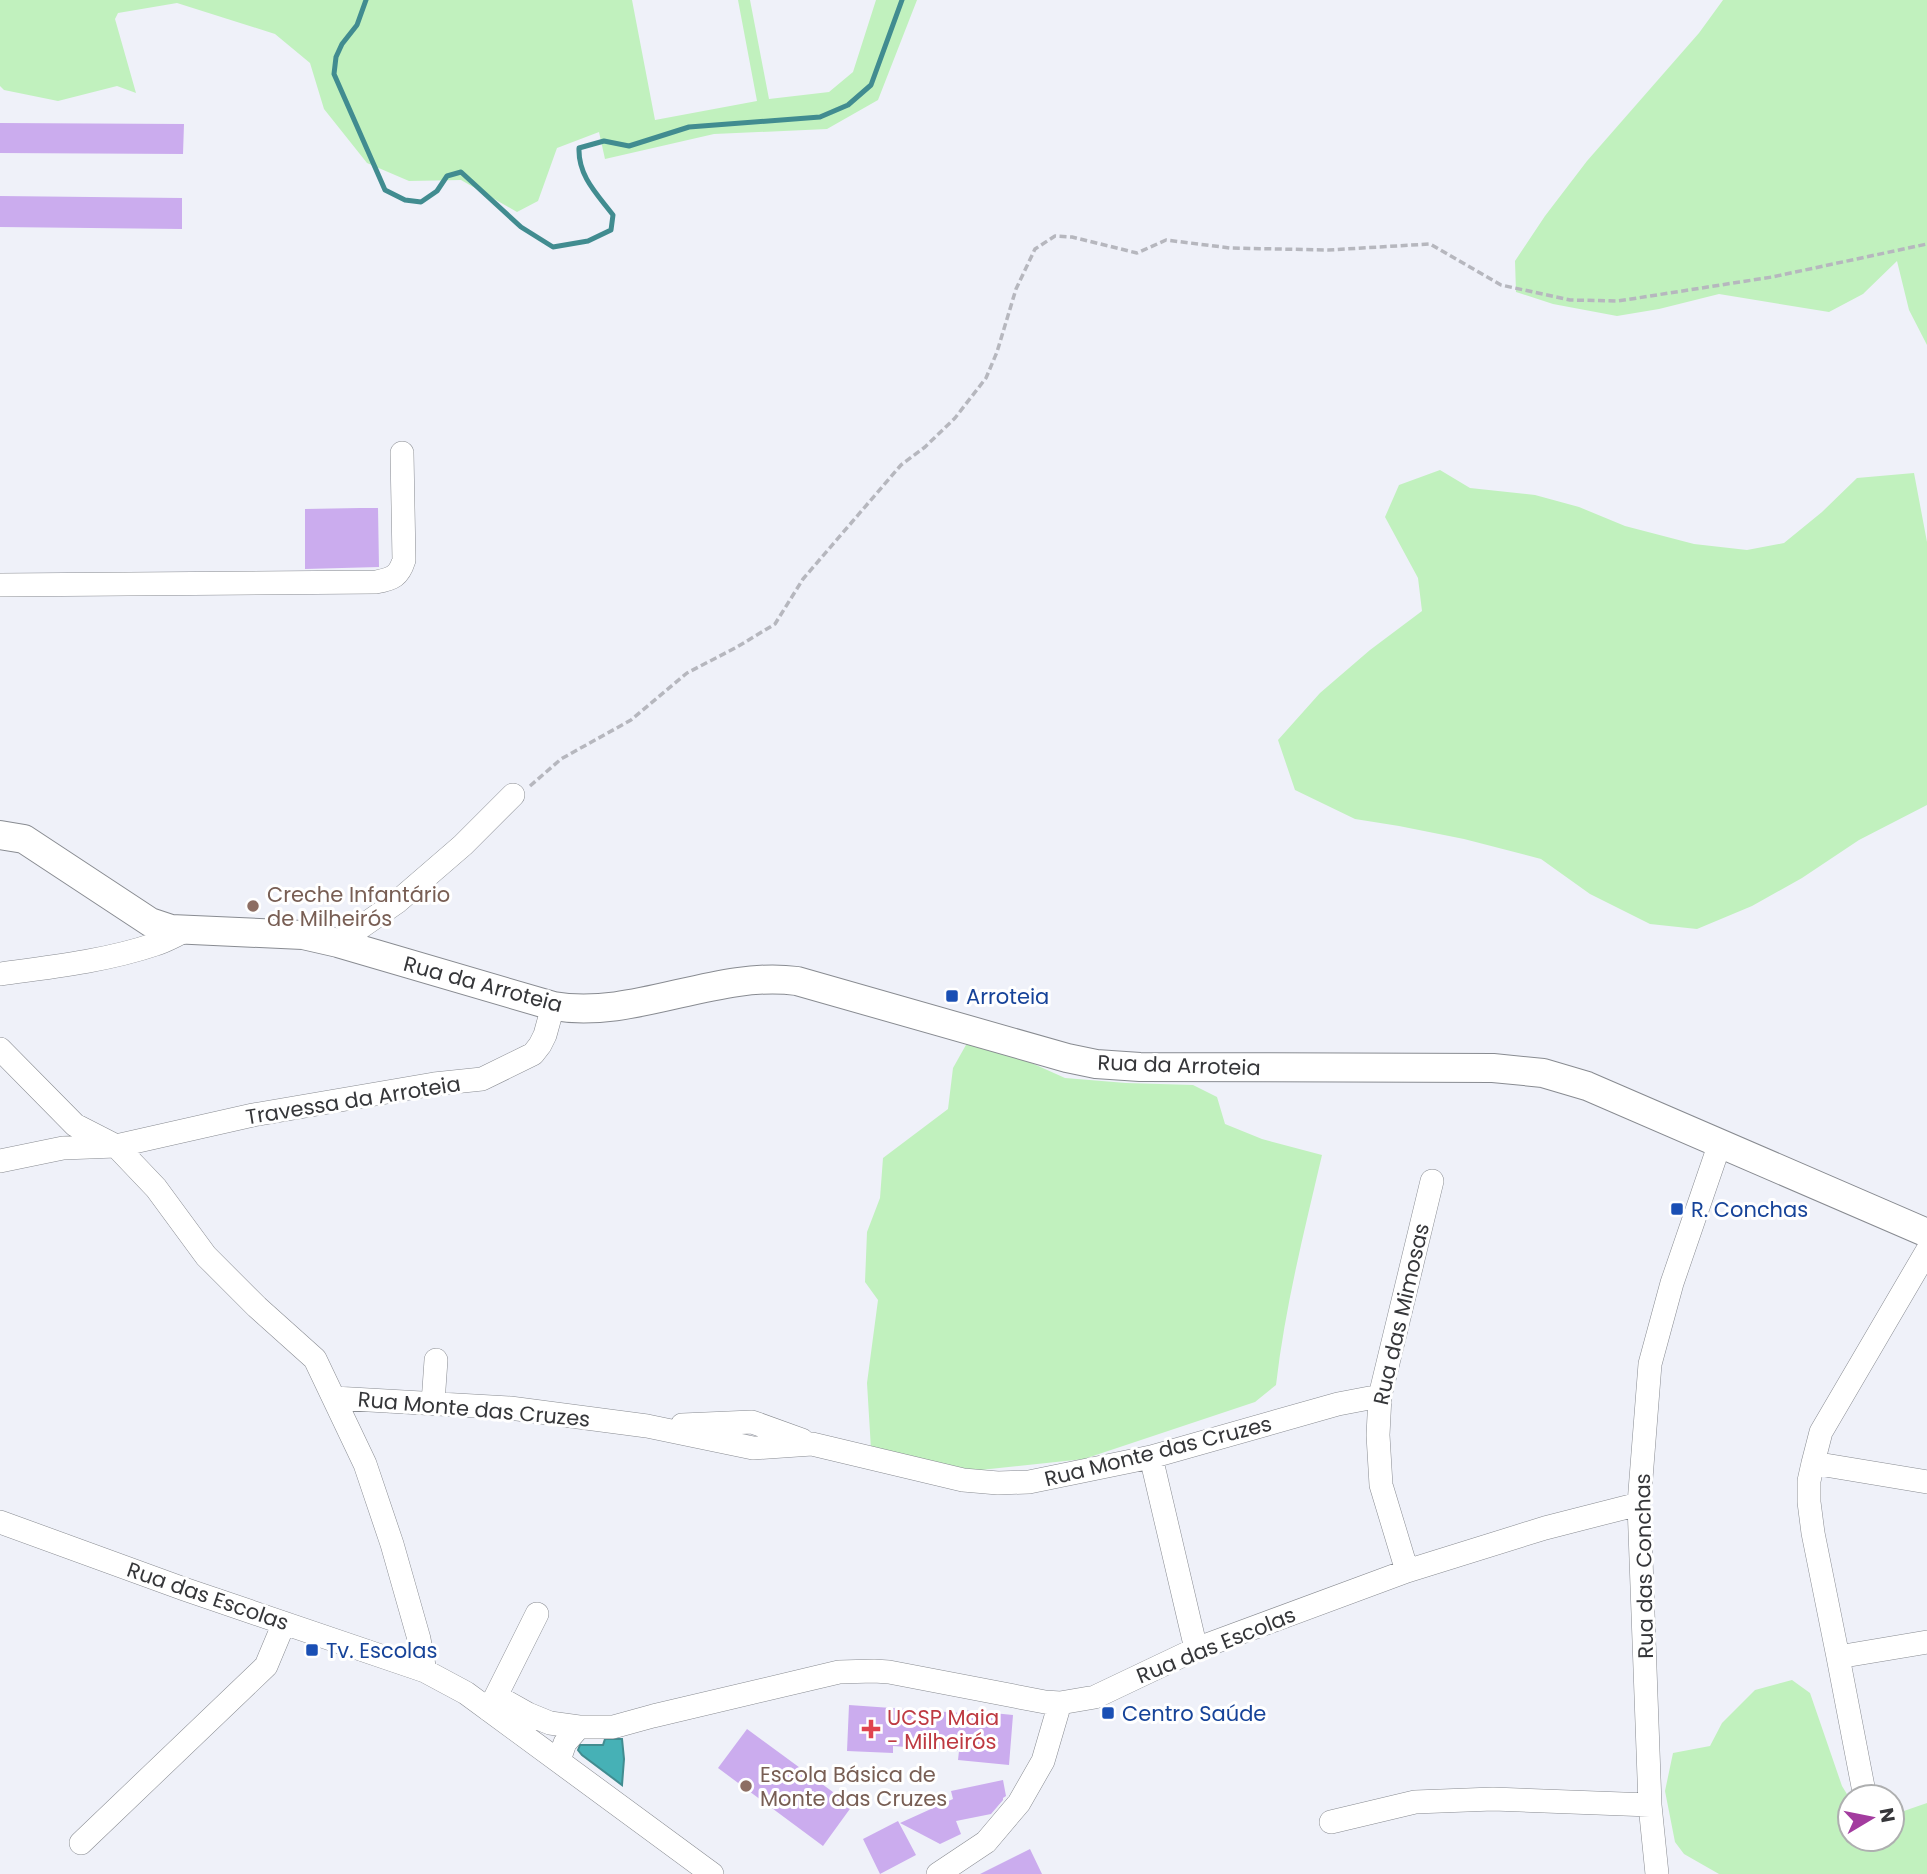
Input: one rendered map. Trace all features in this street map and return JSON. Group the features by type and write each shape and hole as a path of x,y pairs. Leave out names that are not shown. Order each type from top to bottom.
{"main road":[{"name":"Rua da Arroteia","path":"0,835 24,839 160,927 186,931 303,935 570,1009 615,1006 752,979 777,979 797,981 1096,1064 1140,1067 1493,1068 1543,1073 1587,1086 1927,1233"}],"street":[{"path":"0,585 390,580 400,571 404,560 402,453"},
{"path":"338,943 397,902 463,845 513,795"},
{"path":"0,974 112,956 156,944 186,931"},
{"name":"Travessa da Arroteia","path":"116,1146 253,1115 434,1084 482,1079 533,1054 545,1035 553,1006"},
{"name":"Rua Monte das Cruzes","path":"0,1049 75,1125 116,1146 156,1188 206,1256 315,1359 334,1398 510,1408 647,1426 753,1448 812,1444 963,1480 998,1483 1029,1482 1151,1457 1338,1404 1380,1396"},
{"name":"Rua das Conchas","path":"1657,1874 1650,1805 1639,1504 1650,1364 1672,1283 1720,1143"},
{"path":"0,1161 63,1148 116,1146"},
{"name":"Rua das Mimosas","path":"1407,1571 1381,1485 1378,1435 1380,1396 1432,1181"},
{"path":"1862,1783 1812,1523 1809,1481 1821,1432 1927,1251"},
{"path":"433,1403 436,1360"},
{"path":"334,1398 365,1464 392,1544 419,1639 425,1671"},
{"path":"1151,1457 1196,1649"},
{"path":"1813,1463 1927,1482"},
{"name":"Rua das Escolas","path":"0,1522 425,1671 466,1693 550,1723 579,1727 613,1727 839,1672 890,1672 1045,1702 1060,1703 1096,1697 1196,1649 1407,1571 1545,1528 1639,1504"},
{"path":"493,1703 537,1614"},
{"path":"81,1843 266,1666 284,1623"},
{"path":"1838,1657 1927,1642"},
{"name":"Rua das Escolas","path":"493,1703 559,1760 712,1874"},
{"path":"938,1874 986,1842 1019,1804 1043,1761 1060,1703"},
{"path":"559,1760 565,1743 579,1727"},
{"path":"1331,1822 1415,1802 1493,1800 1650,1805"}],"path":[{"path":"513,795 524,791 561,759 631,720 687,673 775,624 803,579 901,465 925,447 955,418 986,378 997,352 1016,289 1035,249 1055,236 1072,237 1137,253 1166,240 1230,248 1328,250 1430,244 1501,285 1570,300 1618,301 1772,277 1927,244"}],"green space":[{"path":"0,0 632,0 655,120 757,101 738,0 750,0 769,99 829,92 853,72 876,0 917,0 878,100 827,129 714,134 605,159 599,132 557,148 538,201 517,212 461,180 409,181 367,163 324,109 310,63 275,34 177,3 118,13 115,19 136,93 117,86 58,101 4,90 0,86"},
{"path":"1723,0 1927,0 1927,345 1909,310 1897,261 1863,294 1829,312 1719,294 1617,316 1553,304 1516,292 1515,261 1545,216 1587,161 1699,33"},
{"path":"1440,470 1470,488 1535,495 1579,507 1625,526 1694,544 1747,550 1784,543 1822,512 1857,478 1914,473 1927,542 1927,805 1859,840 1802,878 1752,906 1697,929 1650,924 1590,894 1541,859 1464,839 1355,819 1295,790 1278,740 1320,693 1370,650 1422,611 1418,578 1385,517 1399,485"},
{"path":"971,1036 1065,1078 1193,1085 1217,1097 1225,1124 1262,1139 1322,1155 1290,1298 1276,1385 1255,1402 1084,1459 952,1473 871,1449 867,1383 878,1300 865,1282 867,1232 880,1198 883,1158 948,1109 953,1068"},
{"path":"1792,1680 1810,1693 1841,1783 1836,1783 1836,1853 1906,1853 1906,1810 1927,1803 1927,1874 1719,1874 1684,1854 1675,1842 1665,1791 1673,1753 1710,1746 1722,1723 1755,1690"}],"water":[{"path":"605,1739 622,1739 622,1785 578,1750 580,1745 603,1745"}],"building":[{"path":"0,123 184,124 183,154 0,153"},
{"path":"0,196 182,198 182,229 0,227"},
{"path":"378,508 379,567 305,569 305,509"},
{"path":"849,1705 1013,1715 1009,1765 958,1760 959,1751 893,1746 893,1753 847,1751"},
{"path":"747,1729 852,1806 823,1846 718,1768"},
{"path":"1003,1780 1006,1796 991,1814 956,1821 961,1834 940,1844 900,1823 953,1799 951,1791"},
{"path":"898,1821 916,1855 880,1874 863,1839"},
{"path":"1030,1849 1042,1874 980,1874"}],"waterway":[{"path":"366,0 357,25 342,44 336,57 334,74 385,190 405,200 421,202 437,191 447,176 461,172 521,227 553,247 588,241 611,230 613,215 585,176 579,148 604,141 629,146 689,127 820,117 848,105 871,85 902,0"}],"place":[{"name":"Creche Infantário de Milheirós","path":"253,906"},
{"name":"Arroteia","path":"952,996"},
{"name":"R. Conchas","path":"1677,1209"},
{"name":"Tv. Escolas","path":"312,1650"},
{"name":"Centro Saúde","path":"1108,1713"},
{"name":"UCSP Maia - Milheirós","path":"871,1729"},
{"name":"Escola Básica de Monte das Cruzes","path":"746,1786"}]}
